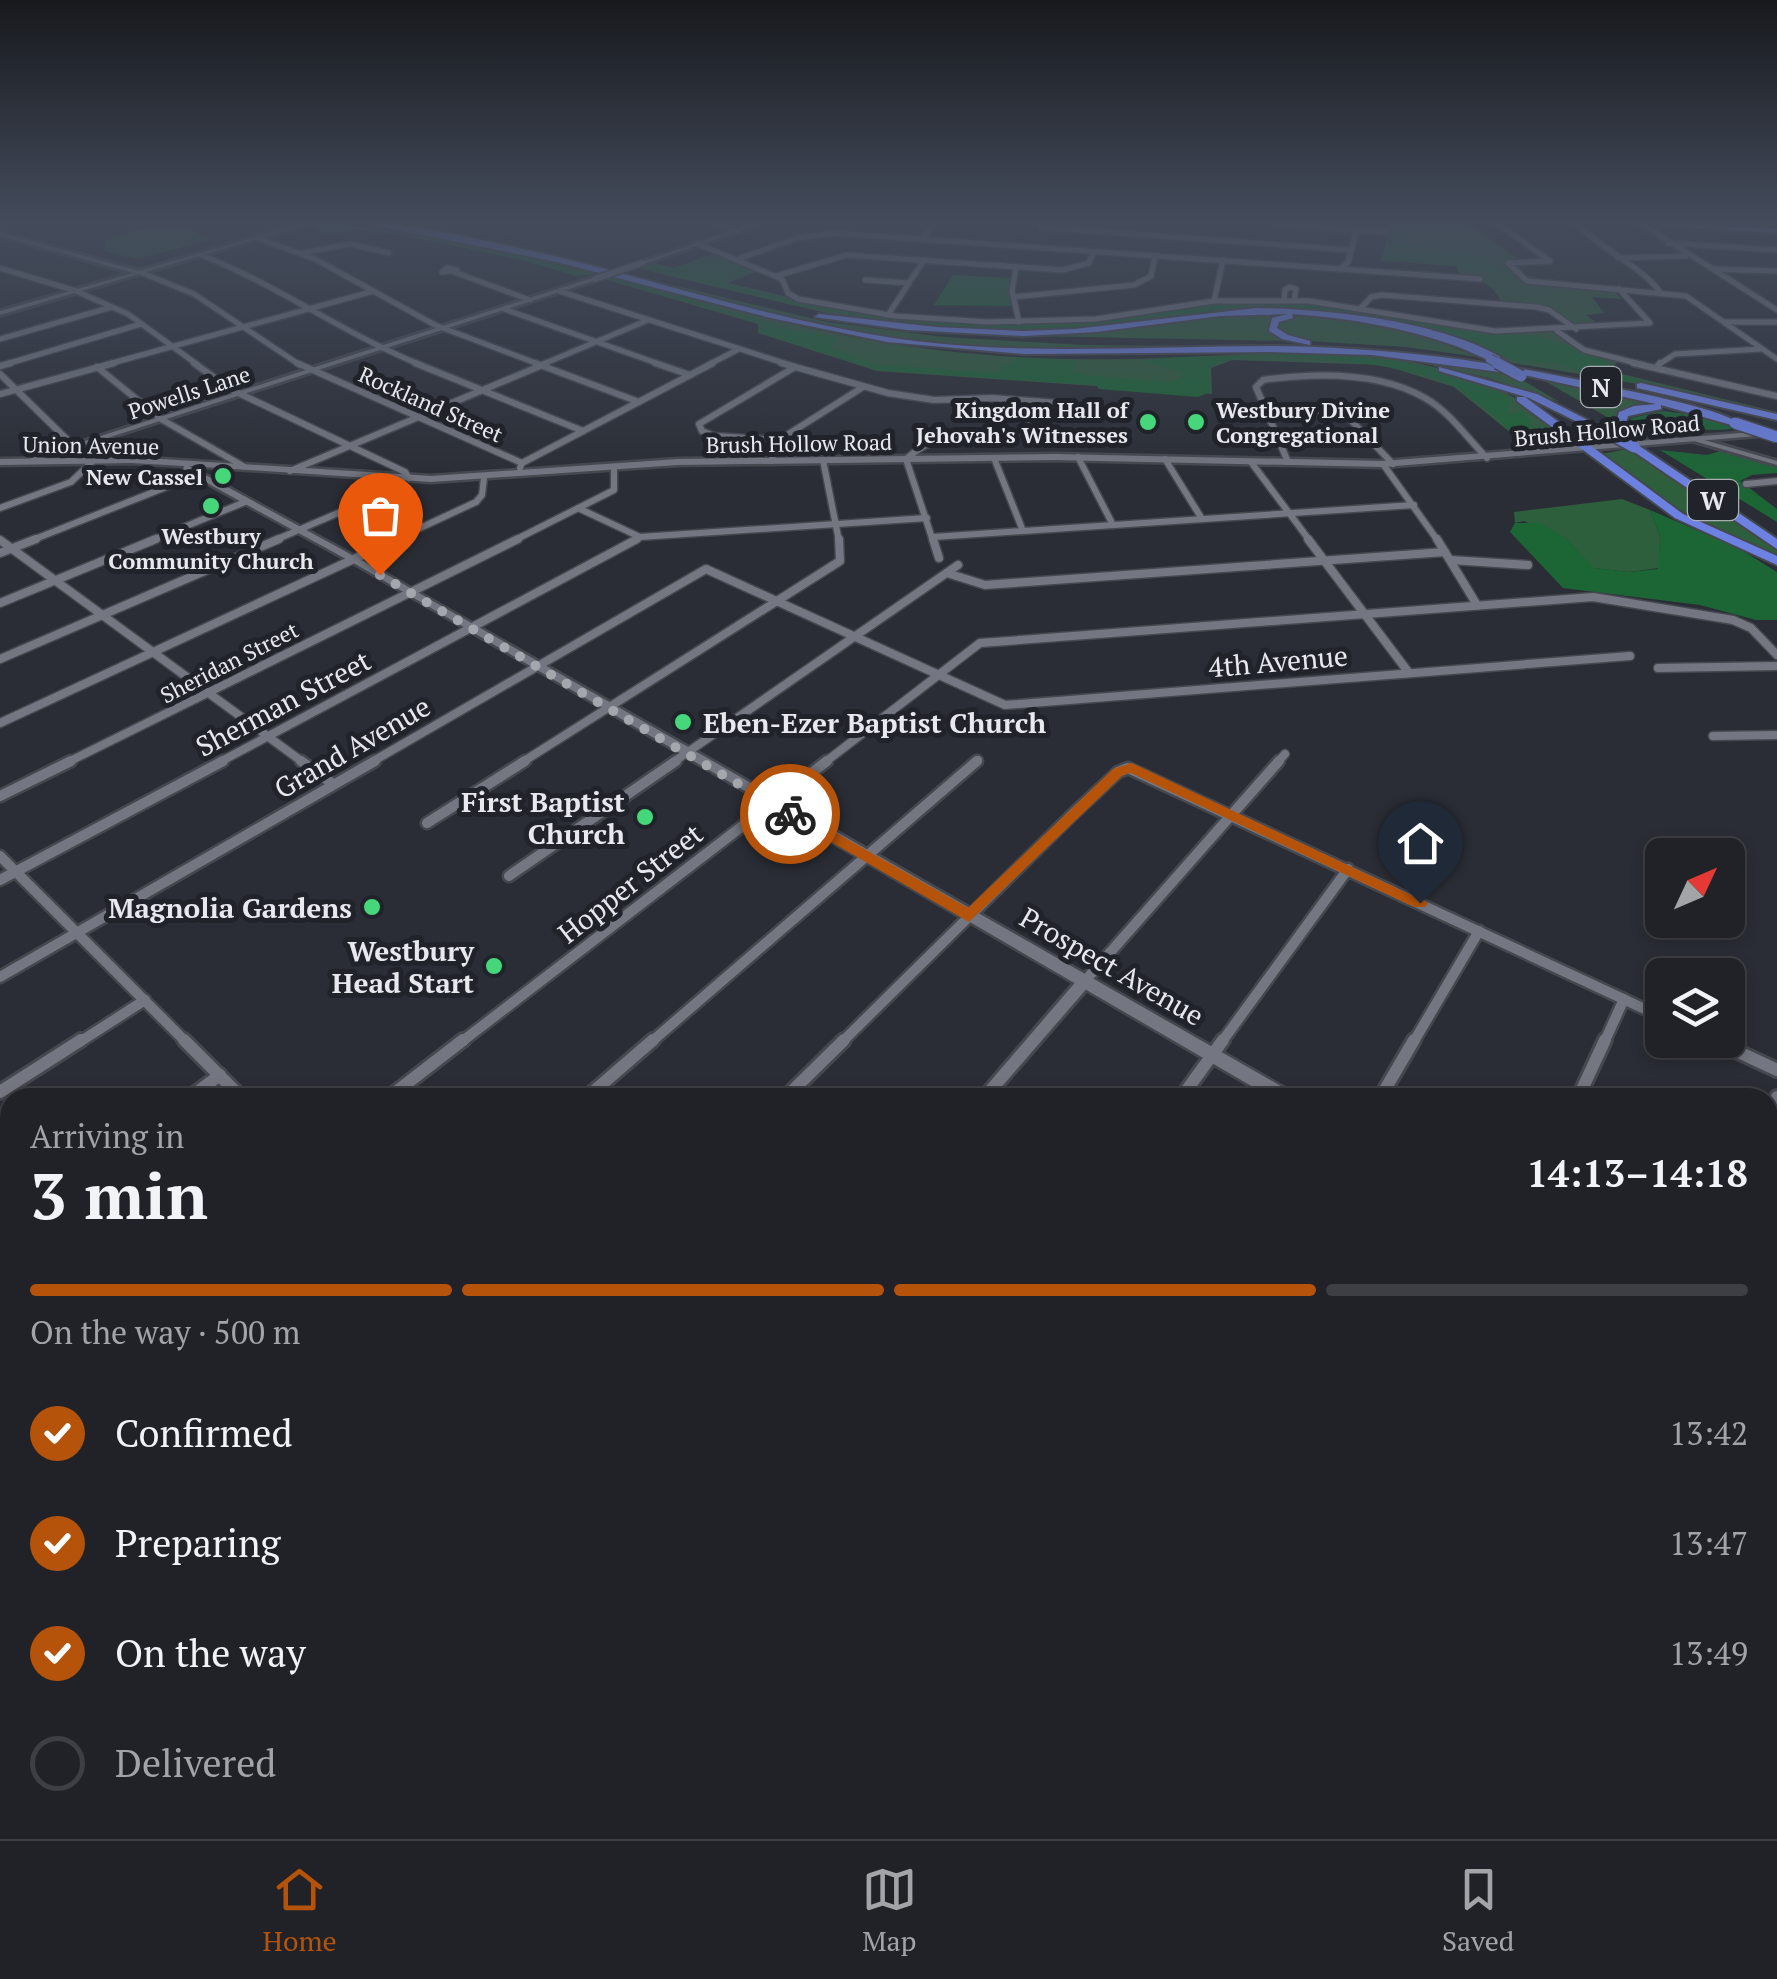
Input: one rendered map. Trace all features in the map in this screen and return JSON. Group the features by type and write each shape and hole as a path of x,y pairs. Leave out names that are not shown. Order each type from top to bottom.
{"highway":[{"name":"N","path":"739,310 874,339 1044,354 1296,350 1430,358 1580,382 1739,422"},
{"name":"N","path":"790,310 899,330 988,339 1357,347 1431,354 1554,372 1777,434"},
{"path":"819,317 933,331 1026,334 1123,327 1221,312 1291,312 1403,327 1496,360 1647,451"},
{"path":"1357,347 1291,340 1274,331 1272,323 1302,315 1371,323 1436,339 1496,360"},
{"path":"874,339 946,350 1048,356 1316,352 1384,358 1449,370 1533,396 1621,434 1647,451"},
{"path":"1449,370 1515,396 1698,527 1777,561"},
{"path":"1554,372 1676,392 1777,417"},
{"path":"1621,434 1622,416 1642,408 1681,410 1739,422"},
{"name":"W","path":"1647,451 1777,533"},
{"name":"W","path":"1647,451 1777,545"}],"main road":[{"name":"Brush Hollow Road","path":"181,465 387,478 484,478 771,460 1078,457 1388,464 1777,434"},
{"path":"1714,437 1733,450"},
{"name":"Union Avenue","path":"0,462 91,459 181,465"},
{"name":"Prospect Avenue","path":"181,465 610,706 1270,1088"}],"street":[{"path":"0,339 99,310"},
{"path":"118,310 240,394 405,472 409,478"},
{"name":"Rockland Street","path":"218,310 312,371 522,463"},
{"path":"0,394 307,310"},
{"path":"311,310 380,349 583,431"},
{"path":"409,310 444,329 639,402"},
{"name":"Powells Lane","path":"30,460 502,310"},
{"path":"506,310 690,375"},
{"path":"617,310 863,386 934,400 1070,404"},
{"path":"859,310 1019,322 1117,317 1161,310"},
{"path":"888,315 891,310"},
{"path":"1017,310 1019,322"},
{"path":"1365,310 1495,331 1642,326 1651,321 1639,310"},
{"path":"1548,310 1576,329"},
{"path":"1707,310 1777,359"},
{"path":"290,471 648,320"},
{"path":"1725,322 1777,322"},
{"path":"0,366 142,324"},
{"path":"1556,330 1588,351 1777,396"},
{"path":"1656,368 1662,359 1675,354 1762,349"},
{"path":"518,474 522,463 738,350"},
{"path":"97,367 161,419 243,466"},
{"path":"779,440 714,436 702,431 700,424 794,367"},
{"path":"0,374 91,459 71,482 0,508"},
{"path":"1288,462 1256,387 1263,380 1382,382 1429,400 1487,458"},
{"path":"771,460 779,440 863,386"},
{"path":"939,558 906,459 937,435 1022,432 1032,401"},
{"path":"1265,411 1346,415 1378,447 1477,605"},
{"path":"1698,439 1777,462"},
{"path":"1078,457 1114,525"},
{"path":"994,458 1023,531"},
{"path":"1165,459 1202,519"},
{"path":"426,822 840,561 823,460"},
{"path":"1251,462 1409,673"},
{"name":"Sheridan Street","path":"0,796 614,490 614,467"},
{"path":"0,553 199,474"},
{"path":"0,660 366,500 387,478"},
{"path":"0,723 476,502 482,495 484,478"},
{"path":"1746,484 1777,481"},
{"path":"0,603 245,502"},
{"path":"932,537 1414,505"},
{"path":"578,508 640,537 926,518"},
{"name":"Sherman Street","path":"0,880 640,537"},
{"path":"0,540 333,784"},
{"path":"947,572 985,584 1445,552"},
{"path":"1452,560 1528,564"},
{"path":"509,876 958,565"},
{"name":"Grand Avenue","path":"0,978 702,570 728,578"},
{"name":"4th Avenue","path":"728,578 1005,706 1630,656"},
{"path":"1364,614 1557,599 1612,599 1720,617 1755,633 1777,655"},
{"name":"Hopper Street","path":"401,1088 980,643 1364,614"},
{"path":"1658,668 1777,666"},
{"path":"1713,736 1777,736"},
{"path":"992,1088 1285,754"},
{"path":"598,1088 978,760"},
{"path":"795,1088 1118,772 1128,768 1645,1009"},
{"path":"0,856 232,1088"},
{"path":"1188,1088 1348,869"},
{"path":"1386,1088 1480,931"},
{"path":"1583,1088 1624,999"},
{"path":"6,1088 145,1000"},
{"path":"1745,1055 1777,1070"},
{"path":"203,1088 220,1076"}],"green space":[{"path":"709,310 735,310 892,344 1007,356 1133,359 1277,353 1375,357 1423,364 1469,377 1529,407 1573,442 1531,449 1454,387 1383,365 1232,360 1211,368 1212,394 877,371 758,333 758,324"},
{"path":"714,310 838,338 831,348 873,364 988,373 999,372 1017,358 1071,360 1076,362 1074,371 1085,375 1168,382 1181,379 1183,372 1142,362 1192,357 1310,356 1415,364 1449,372 1511,399 1506,415 1523,411 1531,422 1527,424 1555,444 1530,446 1458,388 1438,379 1372,364 1293,357 1228,360 1208,367 1210,392 1198,397 1099,389 1096,385 878,370 761,333 759,323"},
{"path":"763,310 943,337 1084,345 1309,347 1409,353 1006,349 917,341"},
{"path":"814,310 972,323 1105,320 1174,310 1229,310 1101,327 974,331"},
{"path":"824,310 961,324 1090,322 1176,310 1234,310 1093,326 1013,330 919,325"},
{"path":"1253,310 1357,310 1482,332 1552,332 1581,350 1618,361 1610,371 1777,412 1777,416 1675,390 1513,363 1462,341 1343,314"},
{"path":"1284,310 1345,310 1462,331 1540,336 1607,360 1609,372 1777,415 1687,392 1600,377 1556,363 1517,361 1425,327 1344,313"},
{"path":"1551,310 1602,310 1604,313 1586,315 1601,326 1576,325"},
{"path":"1296,314 1271,321 1268,326 1290,341 982,335 1069,334 1188,318"},
{"path":"1292,317 1387,327 1478,357 1406,347 1309,341 1278,330 1279,322"},
{"path":"1404,359 1505,367 1677,407 1627,407 1612,420 1533,374 1506,371 1560,402 1489,378"},
{"path":"1664,411 1701,416 1733,428 1654,437 1633,432 1631,418"},
{"path":"1627,449 1777,549 1777,559 1685,513 1601,454"},
{"path":"1660,450 1707,455 1721,451 1777,467 1777,473 1752,475 1740,481 1777,509 1777,522"},
{"path":"1622,499 1650,510 1660,536 1659,568 1629,572 1593,568 1566,538 1524,521 1515,523 1514,512"},
{"path":"1650,510 1738,548 1777,572 1777,620 1756,620 1700,605 1563,588 1510,532 1515,523 1540,523 1566,538 1594,568 1629,572 1658,569 1660,536"}],"way so far":[{"path":"380,575 790,814"}],"place":[{"name":"Kingdom Hall of Jehovah's Witnesses","path":"1148,422"},
{"name":"Westbury Divine Congregational","path":"1196,422"},
{"name":"New Cassel","path":"223,476"},
{"name":"Westbury Community Church","path":"211,506"},
{"name":"Eben-Ezer Baptist Church","path":"683,722"},
{"name":"First Baptist Church","path":"645,817"},
{"name":"Magnolia Gardens","path":"372,907"},
{"name":"Westbury Head Start","path":"494,966"}],"route":[{"path":"790,814 969,916 1118,772 1132,768 1420,903"}]}
